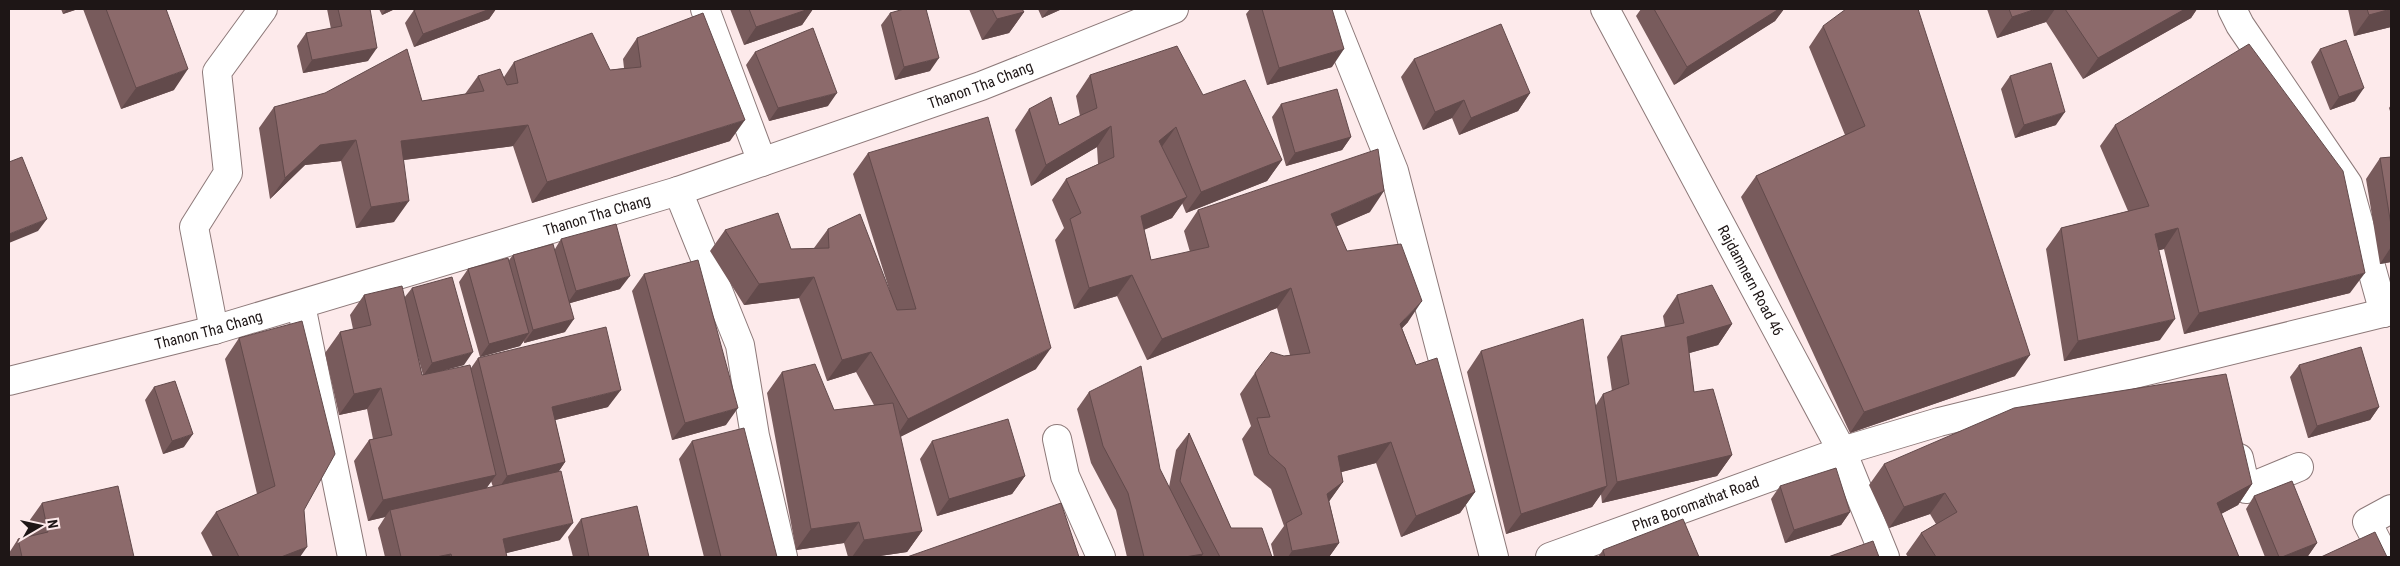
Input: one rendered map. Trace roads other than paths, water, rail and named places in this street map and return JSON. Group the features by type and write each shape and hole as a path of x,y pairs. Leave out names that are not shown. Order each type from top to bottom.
{"street":[{"path":"214,330 194,227 228,173 217,72 264,9"},
{"path":"705,9 762,162"},
{"name":"Thanon Tha Chang","path":"9,381 214,330 678,191 981,86 1174,9"},
{"path":"1329,9 1394,171 1494,557"},
{"path":"2232,9 2240,25 2348,184 2388,312"},
{"name":"Rajdamnern Road 46","path":"1610,11 1842,451 1885,557"},
{"path":"678,191 740,345 755,436 783,557"},
{"path":"301,305 352,557"},
{"name":"Phra Boromathat Road","path":"1553,557 1842,451 1939,422 2388,312"},
{"path":"2215,354 2222,383"},
{"path":"2233,432 2246,489 2299,467"},
{"path":"1057,439 1065,476 1101,557"},
{"path":"2385,557 2367,522 2391,509"}]}
